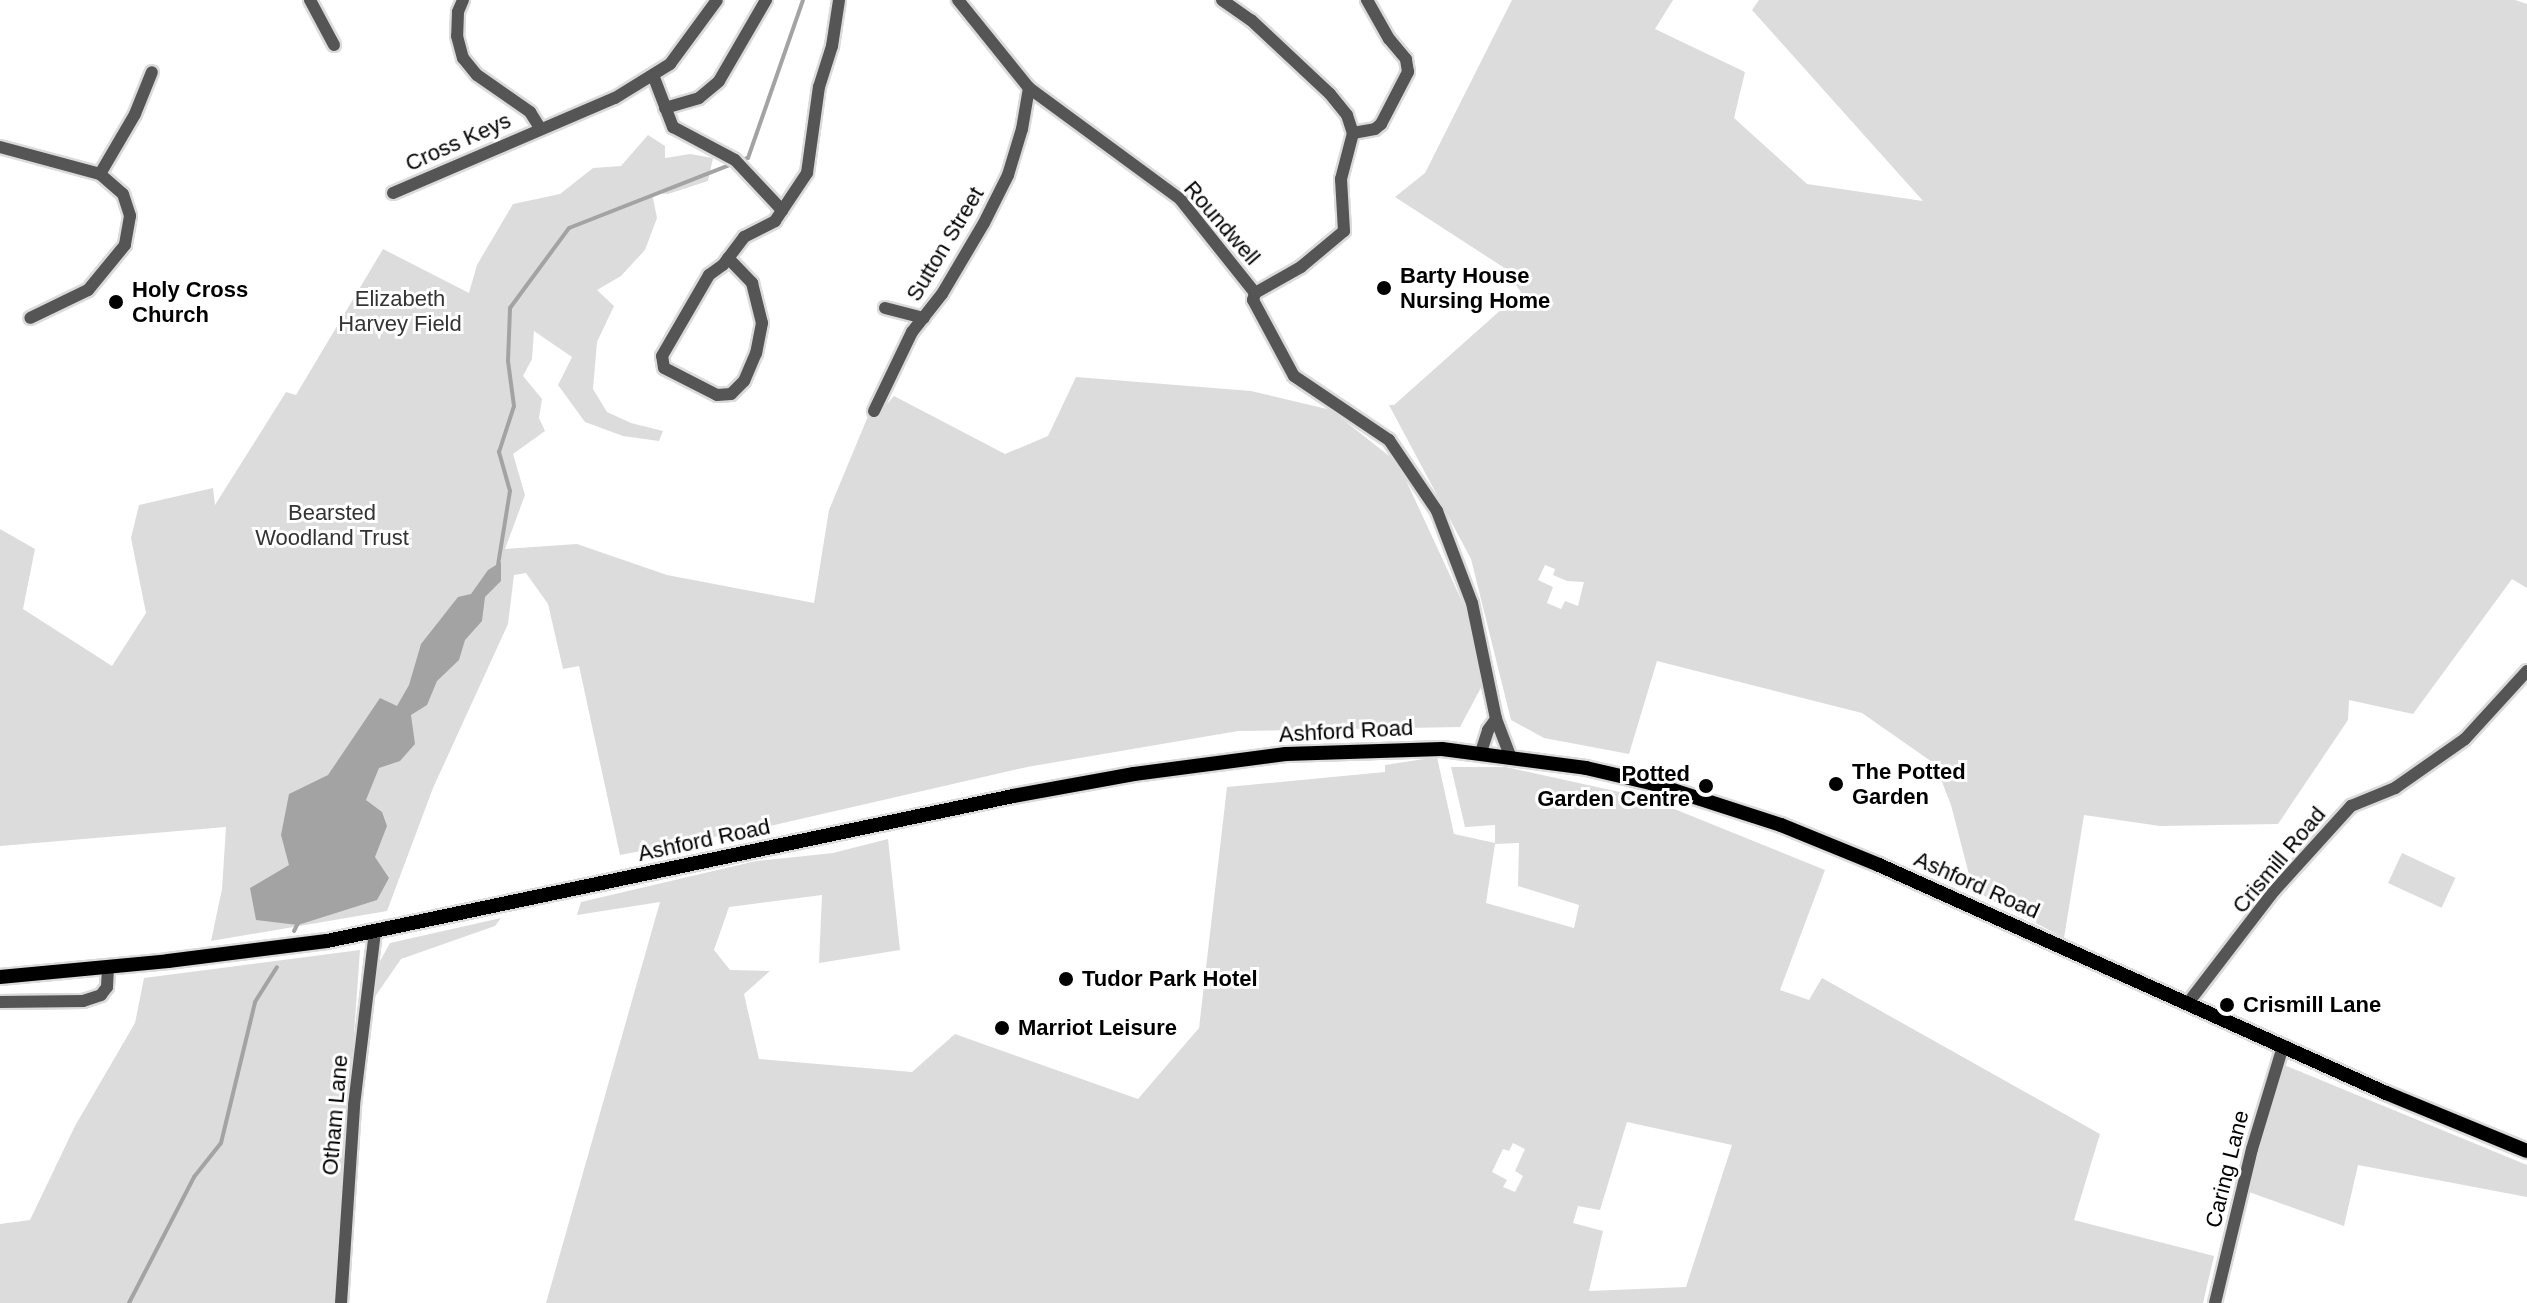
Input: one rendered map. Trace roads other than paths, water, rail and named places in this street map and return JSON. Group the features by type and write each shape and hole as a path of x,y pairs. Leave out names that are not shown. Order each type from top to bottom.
{"main road":[{"name":"Ashford Road","path":"0,977 297,946 1013,796 1134,774 1332,751 1413,749 1481,752 1651,783 1781,825 1864,858 2283,1046 2527,1151"}],"street":[{"path":"310,0 334,45"},
{"name":"Cross Keys","path":"463,0 458,12 457,36 463,58 477,75 530,112 540,128"},
{"name":"Cross Keys","path":"393,193 615,98 670,64 717,0"},
{"path":"665,108 699,98 719,81 766,0"},
{"path":"728,258 752,283 762,323 756,353 744,381 731,394 717,395 664,368 662,356 692,299 709,275 728,258 744,237 775,221 807,173 819,87 832,46 839,0"},
{"name":"Roundwell","path":"958,0 1029,88 1180,199 1255,293 1253,300 1294,376 1389,440 1437,511 1472,603 1496,719 1510,755"},
{"path":"1222,0 1238,4 1330,94 1347,115 1353,133 1341,179 1344,231 1308,262 1255,293"},
{"path":"1353,133 1369,131 1381,124 1408,72 1406,59 1389,39 1369,1"},
{"path":"100,174 135,114 152,72"},
{"path":"653,75 673,127 735,160 782,210"},
{"name":"Sutton Street","path":"874,411 912,332 984,223 1008,175 1029,88"},
{"path":"0,147 100,174 116,187 129,207 130,225 125,245 82,296 30,318"},
{"path":"885,308 924,318"},
{"name":"Crismill Road","path":"2188,1003 2274,891 2351,806 2395,788 2465,739 2527,671"},
{"path":"1481,752 1488,730 1496,719"},
{"name":"Otham Lane","path":"341,1303 354,1105 375,931"},
{"path":"0,1002 83,1001 101,995 107,987 108,967"},
{"name":"Caring Lane","path":"2215,1303 2252,1149 2283,1046"}],"waterway":[{"path":"498,565 510,491 499,452 514,406 508,361 510,308 569,228 748,158 803,0"},
{"path":"294,931 299,921"},
{"path":"129,1303 194,1177 221,1143 255,1002 277,967"}],"place":[{"name":"Barty House Nursing Home","path":"1384,288"},
{"name":"Holy Cross Church","path":"116,302"},
{"name":"The Potted Garden","path":"1836,784"},
{"name":"Potted Garden Centre","path":"1706,786"},
{"name":"Tudor Park Hotel","path":"1066,979"},
{"name":"Crismill Lane","path":"2227,1005"},
{"name":"Marriot Leisure","path":"1002,1028"}],"park label":[{"name":"Elizabeth Harvey Field","path":"400,310"},
{"name":"Bearsted Woodland Trust","path":"332,524"}]}
